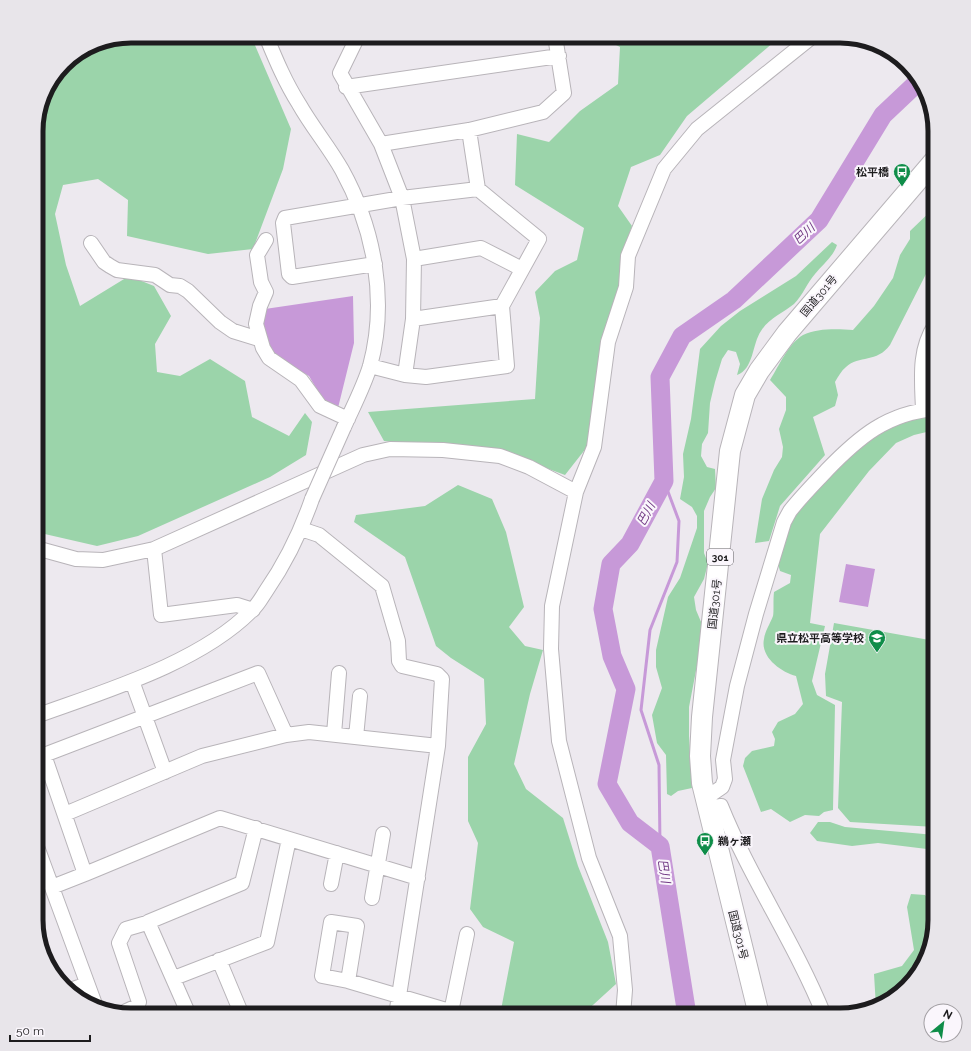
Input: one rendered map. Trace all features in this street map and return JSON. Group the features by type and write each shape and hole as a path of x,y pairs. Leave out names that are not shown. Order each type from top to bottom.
{"highway":[{"name":"国道301号","path":"757,1008 702,784 700,756 702,717 730,450 745,395 759,371 787,333 928,168"}],"street":[{"path":"43,713 132,681 194,652 220,636 253,610 276,576 301,529 312,499 370,366 375,338 378,298 375,264 359,204 341,169 291,91 280,71 269,43"},
{"path":"355,43 340,74 346,87 381,144 402,198 414,259 413,319 405,375"},
{"path":"381,144 469,130 543,112 564,93 556,43"},
{"path":"624,1008 625,990 620,936 589,858 559,741 551,649 552,606 576,492 594,447 608,342 626,287 628,256 664,169 697,129 804,43"},
{"path":"346,87 559,56"},
{"path":"370,366 405,375 426,377 507,366 502,306 539,238 478,189 469,130"},
{"path":"375,264 292,277 289,274 283,223 285,218 359,204 478,189"},
{"path":"266,240 257,255 261,282 266,292 260,306 256,324 259,339 269,358 301,380 320,406 346,423"},
{"path":"91,243 104,262 117,270 155,275 170,285 180,286 188,291 220,322 233,331 259,339"},
{"path":"414,259 481,248 522,269"},
{"path":"413,319 502,306"},
{"path":"928,339 922,356 928,402"},
{"path":"707,803 722,787 725,779 722,760 737,686 756,614 784,522 790,511 853,444 870,431 888,420 928,410"},
{"path":"43,550 76,559 103,560 154,548 363,455 390,449 443,450 500,456 529,467 576,492"},
{"path":"301,529 319,535 382,586 398,641 399,661 402,666 437,674 442,679 438,746 397,1008"},
{"path":"154,548 161,615 237,605 253,610"},
{"path":"85,874 44,755 258,673 286,735"},
{"path":"334,734 339,673"},
{"path":"132,681 165,772"},
{"path":"356,737 360,696"},
{"path":"65,814 202,756 286,735 309,732 438,746"},
{"path":"707,803 721,806 742,854 807,976 821,1008"},
{"path":"52,887 220,818 418,878"},
{"path":"133,1008 137,1006 139,1002 119,943 126,929 150,922 242,883 256,828"},
{"path":"372,898 383,834"},
{"path":"174,978 267,942 289,838"},
{"path":"331,884 337,853"},
{"path":"43,863 93,999"},
{"path":"150,922 186,1008"},
{"path":"458,1008 467,934"},
{"path":"219,960 239,1008"},
{"path":"348,981 439,1008"},
{"path":"76,988 87,984"}],"green space":[{"path":"132,43 254,43 291,129 283,169 253,249 208,254 127,236 128,200 98,179 63,185 55,214 66,265 80,306 129,276 154,286 171,316 155,344 157,372 180,376 210,359 245,381 252,417 289,436 305,413 312,422 306,455 270,477 138,536 97,546 43,534 43,126 46,109 55,87 65,73 82,58 103,48"},
{"path":"612,43 773,43 687,116 660,155 631,167 618,206 632,226 622,254 623,283 604,343 587,447 565,475 497,450 384,441 368,412 535,399 540,318 535,292 555,271 577,260 584,228 515,185 517,134 549,142 580,111 618,84 620,47"},
{"path":"928,214 928,270 890,345 885,351 874,357 851,363 840,374 835,382 838,395 835,406 813,417 825,455 780,506 769,541 755,543 762,499 774,470 782,457 783,447 779,429 786,410 786,397 770,380 788,350 803,335 821,330 853,330 874,306 893,278 900,255 910,239 910,231"},
{"path":"832,242 837,245 833,253 818,270 794,304 764,326 758,336 750,362 743,372 737,375 740,364 736,352 728,350 722,359 715,382 710,403 708,433 702,444 701,456 707,467 715,469 716,488 704,511 704,553 708,563 704,579 694,597 696,610 704,629 689,707 692,788 678,791 671,796 667,794 666,755 657,743 652,715 662,688 656,667 656,650 668,597 680,578 697,528 697,516 692,507 680,499 684,477 683,454 691,419 700,349 721,326 740,311 796,276"},
{"path":"928,416 928,432 914,435 896,443 869,471 820,534 810,623 825,626 812,681 817,695 835,705 833,810 824,812 819,816 805,815 790,822 771,809 761,812 743,766 745,758 752,751 774,746 775,739 772,732 778,722 795,714 803,704 796,676 778,667 768,658 765,652 764,639 765,633 773,616 774,592 790,583 791,575 780,571 778,564 794,512 875,433 908,419"},
{"path":"458,485 492,499 506,532 524,607 509,627 525,646 543,650 530,694 514,764 526,789 563,818 578,866 608,942 616,984 590,1008 501,1008 514,942 483,927 470,909 478,843 468,821 468,757 486,724 484,679 451,658 436,646 405,557 354,522 356,515 425,506"},
{"path":"834,623 928,640 928,827 850,822 838,808 842,702 826,696 825,674"},
{"path":"818,822 830,822 845,827 928,834 928,849 878,843 852,846 817,841 810,833"},
{"path":"911,894 925,895 928,898 928,920 925,942 919,959 906,978 893,990 876,1000 874,974 902,966 914,950 907,907"}],"shaded area":[{"path":"353,296 354,343 338,408 325,403 309,376 271,354 263,328 265,309"},
{"path":"846,564 875,569 868,607 839,602"}],"waterway":[{"name":"巴川","path":"686,1008 660,846 630,823 607,784 626,689 612,656 603,609 611,564 630,544 664,481 660,377 682,336 734,300 819,220 883,115 915,85"},
{"path":"660,846 659,765 641,710 650,630 677,562 679,521 664,481"}],"place":[{"name":"松平橋","path":"902,187"},
{"name":"県立松平高等学校","path":"877,653"},
{"name":"鵜ヶ瀬","path":"705,856"}]}
